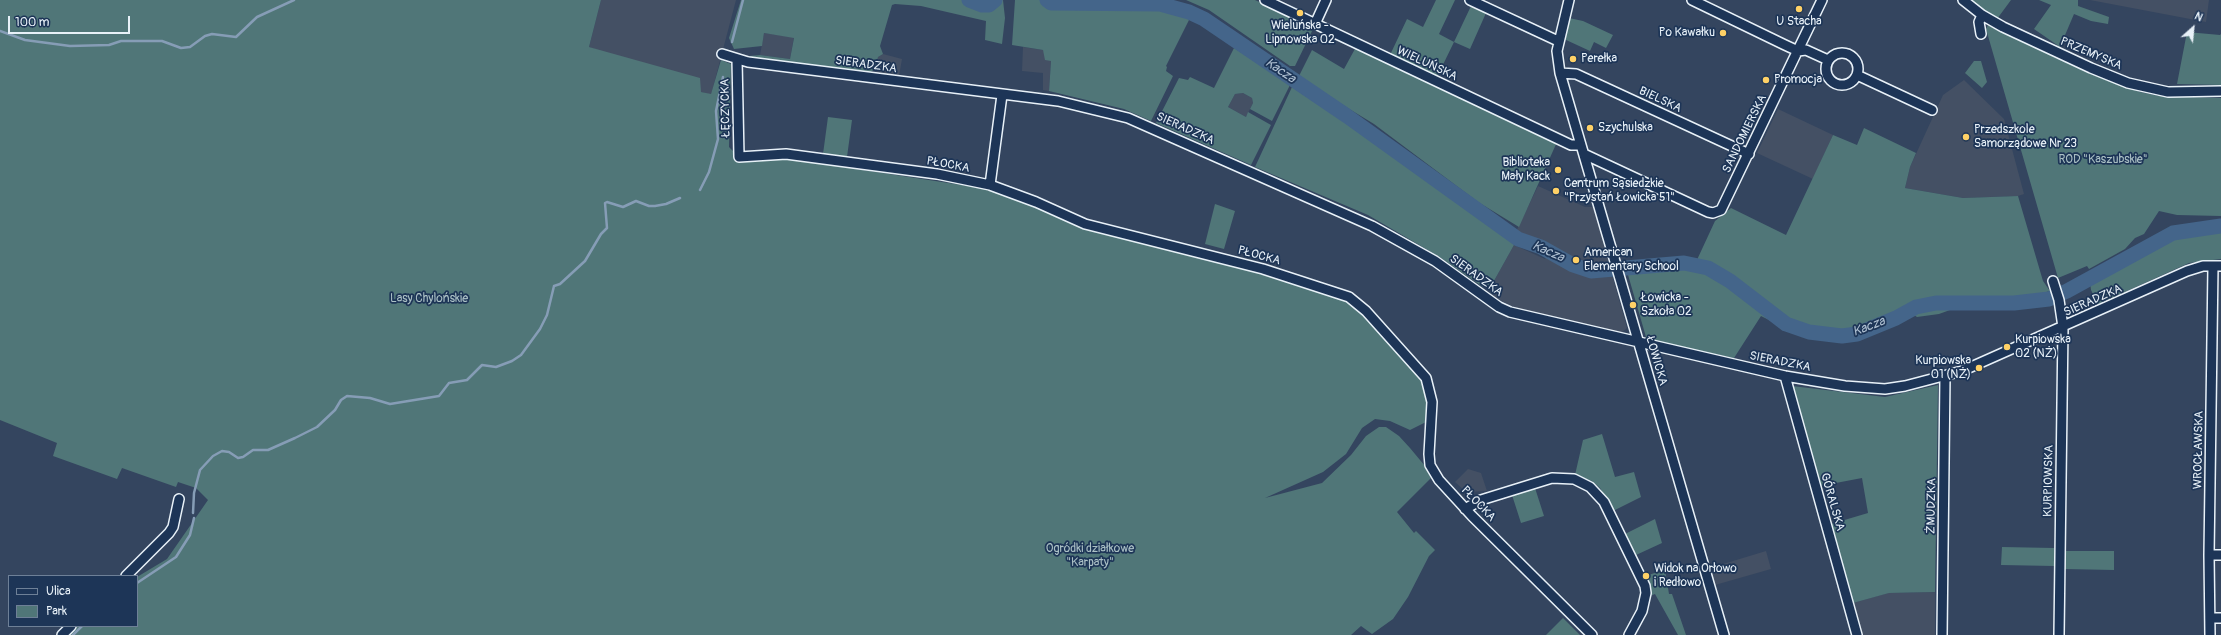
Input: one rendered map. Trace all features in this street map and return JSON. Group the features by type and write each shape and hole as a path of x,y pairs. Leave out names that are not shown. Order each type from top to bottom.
{"street":[{"name":"WIELUŃSKA","path":"1265,0 1582,150 1708,212 1716,212 1724,206"},
{"path":"1315,24 1326,0"},
{"path":"1470,0 1558,40"},
{"name":"ŁOWICKA","path":"1569,0 1558,40 1557,59 1560,73 1724,635"},
{"path":"1692,0 1798,51 1806,50 1828,60"},
{"name":"SANDOMIERSKA","path":"1724,206 1822,0"},
{"name":"PRZEMYSKA","path":"1963,0 1982,15 2031,42 2128,83 2168,92 2221,91"},
{"path":"1981,34 1979,22 1982,15"},
{"path":"1846,53 1856,61 1857,75 1847,84 1834,83 1826,73 1828,60 1833,56 1846,53"},
{"name":"SIERADZKA","path":"722,54 737,60 1071,103 1128,118 1372,226 1435,261 1485,297 1510,312 1785,376 1866,389 1905,386 1945,376 1978,365 2187,271 2217,266"},
{"name":"ŁĘCZYCKA","path":"737,60 739,157"},
{"name":"BIELSKA","path":"1560,73 1576,74 1749,154"},
{"path":"1857,75 1932,110"},
{"path":"990,185 1002,95"},
{"name":"PŁOCKA","path":"739,157 786,154 929,173 990,185 1036,202 1085,224 1263,270 1349,297 1366,311 1426,378 1432,402 1429,448 1430,465 1438,480 1465,509 1591,634"},
{"name":"WROCŁAWSKA","path":"2210,635 2209,555 2217,266"},
{"path":"2054,286 2059,300 2063,327"},
{"name":"KURPIOWSKA","path":"2058,635 2063,327"},
{"name":"GÓRALSKA","path":"1785,376 1857,635"},
{"name":"ŻMUDZKA","path":"1942,635 1945,376"},
{"path":"1465,509 1481,500 1552,478 1574,479 1590,486 1604,502 1645,586 1646,593 1642,611 1629,635"},
{"path":"127,575 169,533 173,527 179,499"},
{"path":"2209,555 2221,555"},
{"path":"2210,618 2221,618"},
{"path":"62,635 70,627"}],"shaded area":[{"path":"601,0 736,0 711,95 589,47"},
{"path":"2090,0 2209,0 2206,22"},
{"path":"764,33 794,37 790,59 760,55"},
{"path":"1023,47 1043,50 1051,61 1049,91 1043,90 1043,73 1022,71"},
{"path":"883,54 902,59 899,76 877,73 875,69 878,57"},
{"name":"Przedszkole Samorządowe Nr 23","path":"1964,80 2004,119 2024,194 2018,196 1963,198 1905,188 1910,167 1943,95"},
{"path":"1243,93 1252,98 1253,103 1246,117 1228,107 1235,94"},
{"path":"1778,109 1833,135 1813,179 1757,153"},
{"name":"American Elementary School","path":"1538,186 1585,207 1593,207 1627,328 1620,334 1524,312 1494,297 1490,288 1514,245 1545,259 1546,257 1512,240"},
{"path":"1468,469 1481,473 1487,491 1466,492 1455,482"},
{"path":"1766,551 1771,569 1715,585 1710,568"},
{"path":"1935,592 1935,635 1861,635 1853,603 1888,593"}],"green space":[{"name":"Lasy Chylońskie","path":"0,0 601,0 589,47 700,78 701,92 711,94 721,60 731,64 729,147 739,157 784,158 988,189 1034,205 1083,227 1105,234 1262,272 1348,299 1419,373 1427,389 1428,421 1410,430 1390,421 1375,419 1362,428 1346,454 1323,472 1265,498 1322,483 1351,455 1366,436 1379,427 1386,427 1399,436 1410,448 1425,466 1431,478 1397,512 1414,533 1416,531 1435,550 1429,556 1408,597 1393,619 1372,634 1361,626 1351,635 68,635 77,627 138,627 138,576 167,559 208,500 196,488 178,482 176,487 122,468 117,479 53,456 57,443 0,420"},
{"path":"741,0 1003,0 1005,18 1002,44 985,40 986,21 921,6 895,4 892,5 880,46 883,54 878,57 875,69 869,73 739,57 760,55 790,59 794,38 764,33 762,46 734,49 729,38"},
{"path":"1015,0 1040,0 1054,8 1062,6 1092,6 1165,9 1190,18 1166,66 1166,71 1173,76 1151,121 1124,109 1049,91 1051,61 1045,60 1043,50 1012,45"},
{"path":"1186,0 1255,0 1314,27 1295,66 1290,66 1209,10"},
{"path":"1436,0 1455,0 1439,34 1454,42 1437,77 1390,55 1407,19 1423,27"},
{"path":"1970,0 2011,0 1997,19"},
{"path":"2039,0 2078,0 2078,6 2109,17 2108,24 2091,21 2074,14 2060,47 2034,29 2051,5"},
{"path":"1471,6 1486,13 1470,49 1454,42"},
{"path":"1569,18 1583,21 1613,35 1606,48 1594,42 1590,51 1564,39"},
{"name":"ROD \"Kaszubskie\"","path":"1988,25 2056,58 2140,92 2159,96 2221,98 2221,216 2177,215 2159,211 2144,234 2135,238 2125,249 2089,269 2087,266 2058,278 1986,29"},
{"path":"2187,32 2221,34 2221,85 2177,84"},
{"path":"1356,47 1557,142 1519,227 1478,202 1374,124 1298,78 1312,50 1344,69"},
{"path":"1234,48 1278,75 1290,85 1272,121 1250,109 1253,103 1252,98 1243,93 1235,94 1228,107 1246,117 1248,112 1271,125 1251,165 1156,123 1179,78 1188,80 1190,77 1214,88"},
{"path":"1974,61 1981,61 1987,82 1982,88 1965,73"},
{"path":"1292,87 1307,97 1311,95 1319,100 1322,105 1353,123 1512,242 1514,245 1490,288 1483,287 1438,256 1368,215 1255,167"},
{"path":"828,117 852,120 847,157 823,154"},
{"path":"1864,128 1916,153 1910,167 1905,188 1963,198 2018,196 2043,281 2050,291 2035,295 1972,300 1977,307 1950,310 1939,314 1917,317 1914,315 1861,338 1845,342 1799,335 1761,316 1734,358 1652,341 1646,337 1624,261 1685,260 1696,262 1715,221 1731,208 1786,235 1833,135 1857,145"},
{"path":"1215,204 1235,211 1224,249 1205,244"},
{"path":"2221,230 2221,259 2189,263 2098,304 2091,290 2090,282 2175,235"},
{"path":"1938,385 1935,592 1889,593 1853,603 1831,524 1868,513 1862,478 1820,486 1792,386 1885,397"},
{"path":"1602,434 1615,477 1634,472 1641,497 1613,511 1600,488 1592,481 1575,475 1583,440"},
{"path":"1535,488 1544,516 1521,523 1512,495"},
{"path":"1655,519 1662,543 1636,555 1625,534"},
{"path":"2002,547 2054,548 2054,566 2001,565"},
{"path":"2064,551 2114,551 2114,570 2064,569"},
{"path":"1665,570 1669,594 1672,594 1686,635 1678,635 1655,594 1650,596 1648,575"},
{"path":"1563,618 1580,635 1546,635"}],"waterway":[{"path":"0,31 25,40 70,46 109,45 121,41 162,41 181,48 190,47 205,36 212,34 236,37 257,17 294,0"},
{"path":"732,42 743,0"},
{"name":"Kacza","path":"969,0 982,5 989,5 995,0"},
{"name":"Kacza","path":"1047,0 1051,3 1160,4 1189,12 1204,19 1347,116 1518,239 1541,247 1573,265 1591,271 1684,263 1708,268 1730,281 1786,324 1809,332 1842,336 1857,334 1896,318 1916,307 1936,303 2014,303 2049,299 2067,291 2173,233 2221,226"},
{"path":"700,190 709,172 718,139 716,111 723,77"},
{"path":"193,513 194,493 200,470 213,456 222,451 229,452 238,458 243,457 253,450 268,450 317,427 335,410 341,400 347,396 370,398 390,404 439,396 449,383 467,380 482,365 496,367 512,361 521,355 540,329 547,315 554,286 560,284 585,261 601,234 607,228 605,203 607,202 623,207 636,201 649,206 655,206 666,204 680,198"},
{"path":"138,582 176,557 190,535 194,518"},
{"path":"73,635 81,627"}],"place":[{"name":"U Stacha","path":"1799,9"},
{"name":"Wieluńska - Lipnowska 02","path":"1300,13"},
{"name":"Po Kawałku","path":"1723,33"},
{"name":"Perełka","path":"1573,59"},
{"name":"Promocja","path":"1766,80"},
{"name":"Szychulska","path":"1590,128"},
{"name":"Przedszkole Samorządowe Nr 23","path":"1966,137"},
{"name":"Biblioteka Mały Kack","path":"1558,170"},
{"name":"Centrum Sąsiedzkie \"Przystań Łowicka 51\"","path":"1556,191"},
{"name":"American Elementary School","path":"1576,260"},
{"name":"Łowicka - Szkoła 02","path":"1633,305"},
{"name":"Kurpiowska 02 (NŻ)","path":"2007,347"},
{"name":"Kurpiowska 01 (NŻ)","path":"1979,368"},
{"name":"Widok na Orłowo i Redłowo","path":"1646,576"}],"park label":[{"name":"Ogródki działkowe \"Karpaty\"","path":"1090,556"}]}
